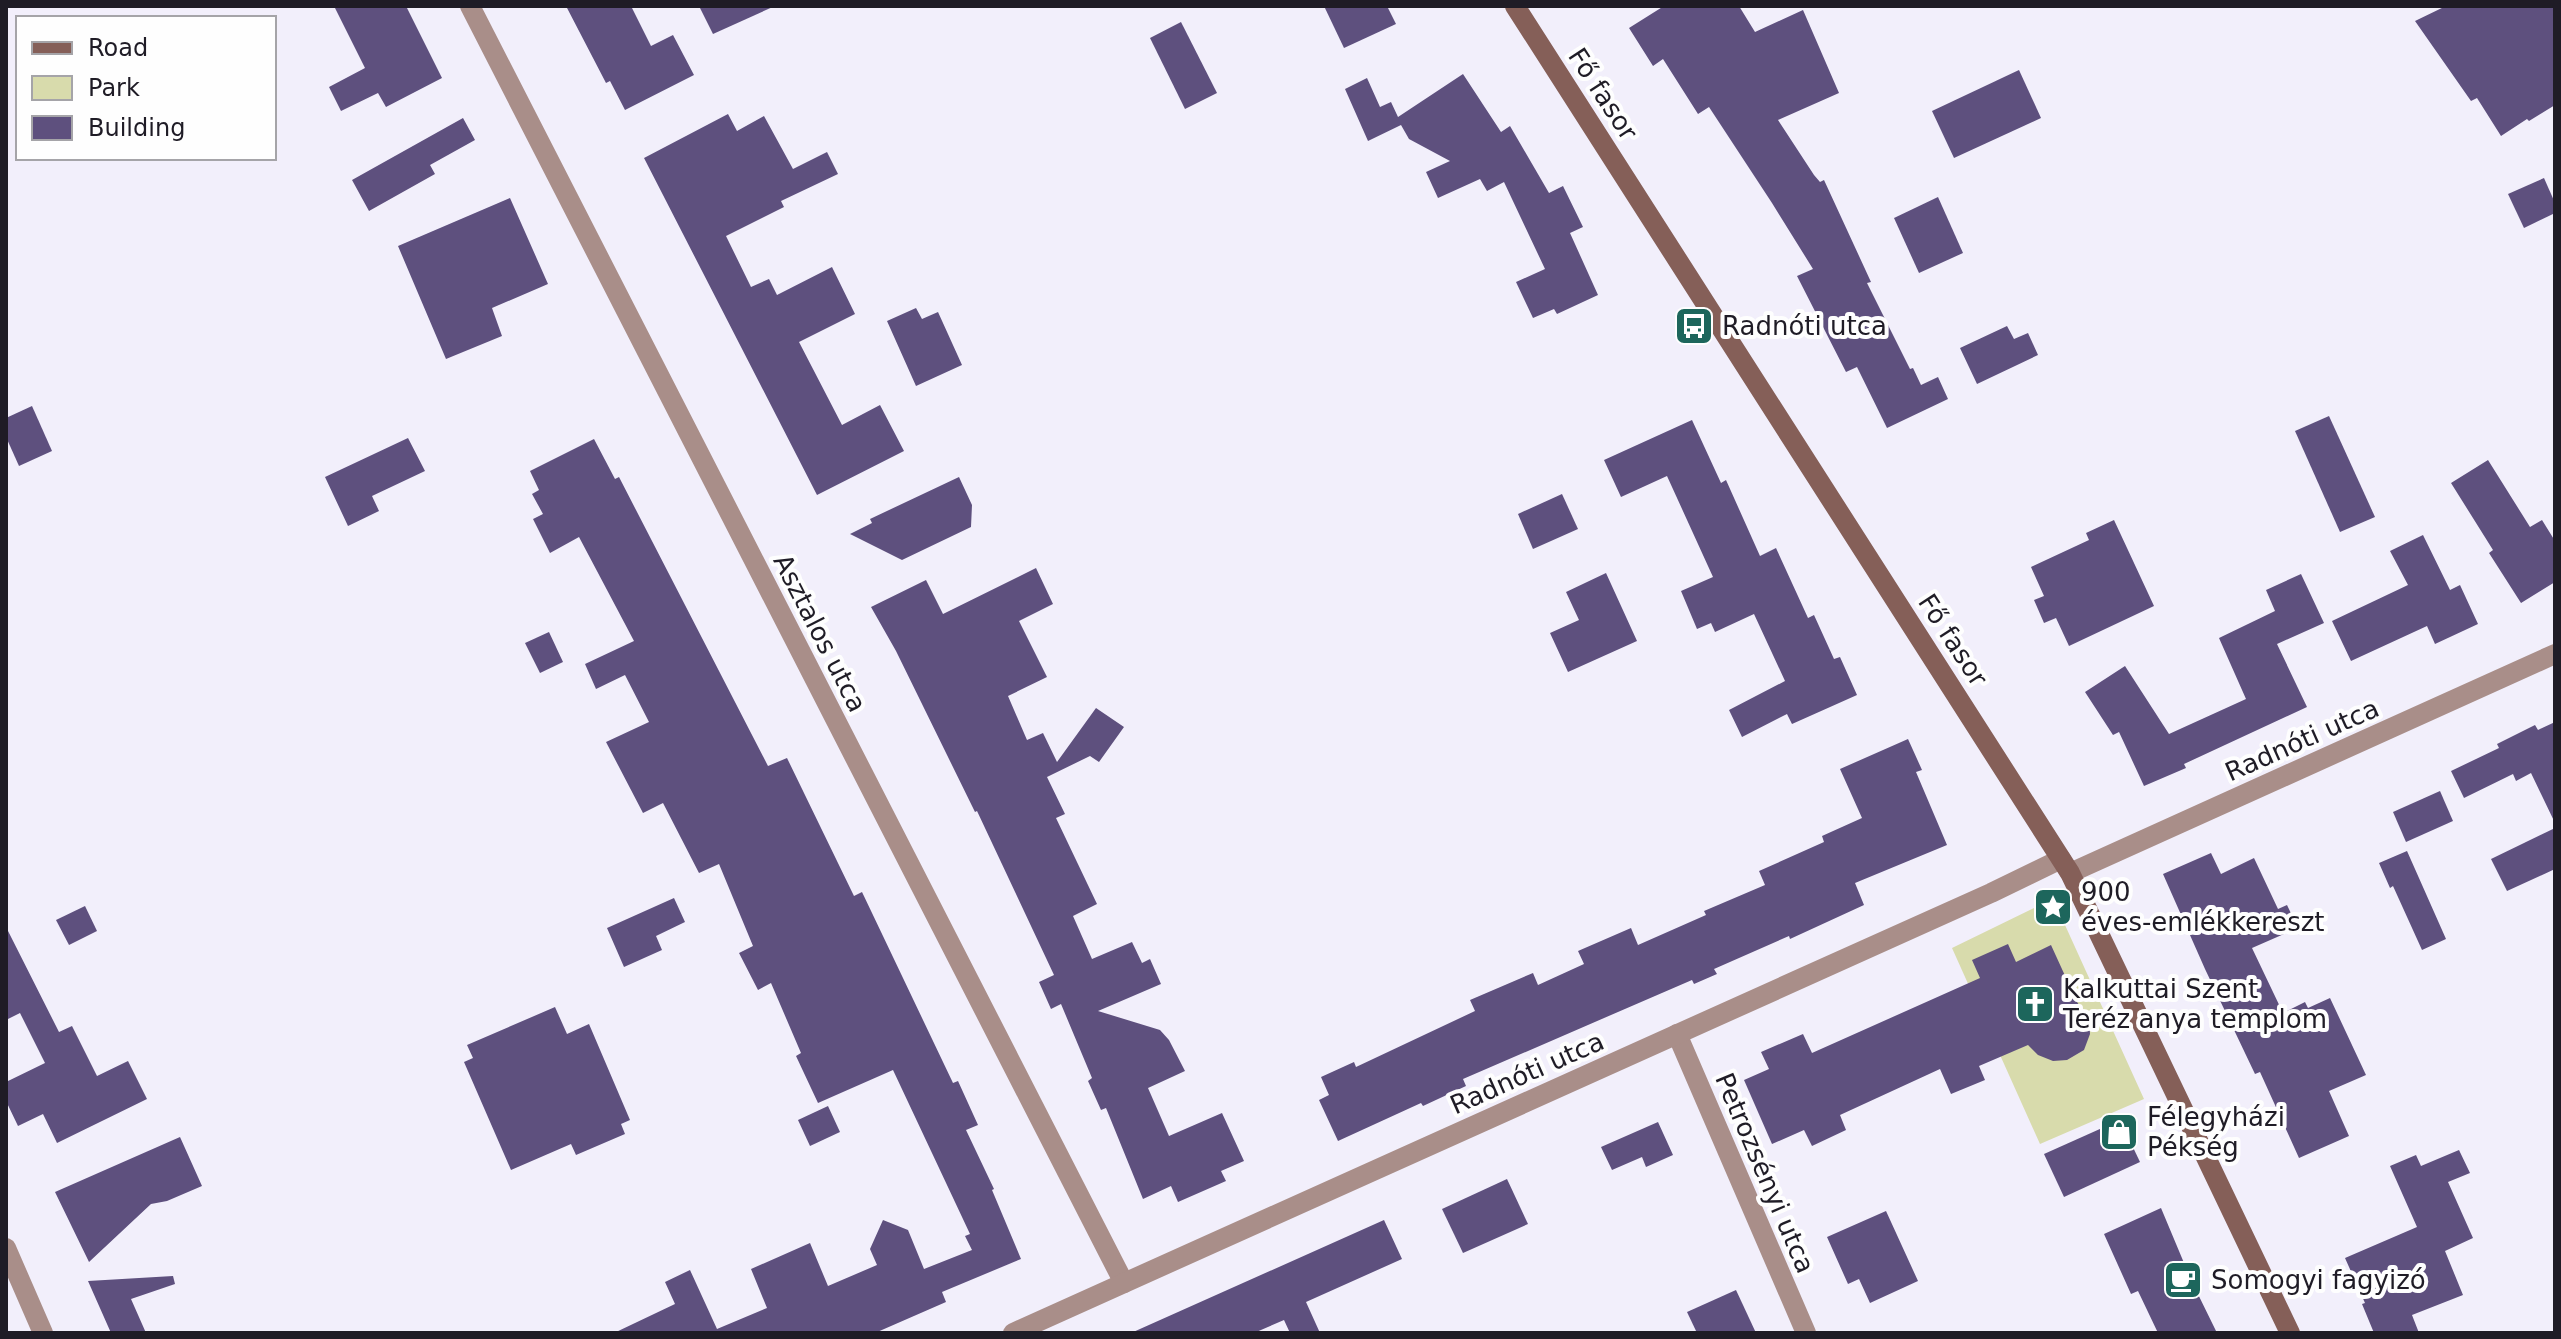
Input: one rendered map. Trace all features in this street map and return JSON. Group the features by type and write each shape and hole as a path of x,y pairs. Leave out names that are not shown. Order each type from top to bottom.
{"street":[{"name":"Asztalos utca","path":"470,6 1124,1283"},
{"name":"Fő fasor","path":"1515,6 2065,866 2290,1333"},
{"name":"Radnóti utca","path":"1013,1333 1677,1034 2554,655"},
{"name":"Petrozsényi utca","path":"1677,1034 1806,1333"},
{"path":"6,1248 43,1333"}],"green space":[{"path":"2042,904 2050,912 2060,914 2144,1099 2040,1144 1952,948"}],"building":[{"path":"334,6 406,6 442,78 386,107 378,93 341,111 329,87 365,68"},
{"path":"566,6 631,6 651,46 673,35 694,75 625,110 610,81 606,83"},
{"path":"699,6 775,6 713,34"},
{"path":"1324,6 1387,6 1396,24 1344,48"},
{"path":"1664,6 1739,6 1755,32 1803,10 1839,93 1778,120 1814,175 1820,182 1824,180 1871,282 1867,283 1910,369 1913,368 1921,385 1938,377 1948,399 1887,428 1857,367 1846,372 1797,276 1813,269 1772,203 1709,107 1698,114 1663,59 1653,66 1629,28"},
{"path":"2446,6 2555,6 2555,105 2501,136 2477,98 2471,101 2415,21"},
{"path":"1181,22 1217,93 1185,109 1150,38"},
{"path":"2019,70 2041,118 1954,158 1932,111"},
{"path":"1463,74 1501,132 1510,126 1549,193 1563,186 1583,227 1570,233 1598,295 1557,314 1554,309 1533,318 1516,282 1545,269 1504,182 1487,191 1480,179 1438,198 1426,172 1450,161 1409,139 1401,125 1368,141 1345,89 1367,78 1380,107 1391,102 1398,117"},
{"path":"728,114 737,131 764,116 793,169 827,152 838,174 781,201 784,207 726,236 751,287 769,279 777,295 832,267 855,314 799,342 842,425 880,405 904,451 817,495 644,158"},
{"path":"463,118 475,140 430,165 435,174 369,211 352,180"},
{"path":"2544,178 2555,203 2555,213 2524,228 2508,194"},
{"path":"1938,197 1963,253 1919,273 1894,218"},
{"path":"510,198 548,284 492,308 502,336 446,359 398,246"},
{"path":"916,308 922,319 938,312 962,365 916,386 887,321"},
{"path":"2007,326 2014,339 2028,333 2038,355 1977,384 1960,348"},
{"path":"32,406 52,451 19,466 6,437 6,418"},
{"path":"2329,416 2375,517 2340,532 2295,431"},
{"path":"1692,420 1721,483 1726,480 1760,556 1776,548 1808,618 1814,615 1834,659 1840,657 1857,695 1792,724 1787,714 1742,737 1729,710 1785,681 1754,614 1715,632 1711,623 1697,629 1681,591 1713,577 1667,476 1621,497 1604,460"},
{"path":"408,438 425,471 372,496 379,511 348,526 325,477"},
{"path":"594,439 615,479 619,477 768,766 787,758 854,896 862,892 953,1083 958,1081 978,1125 966,1130 994,1189 1021,1259 942,1292 946,1302 875,1333 614,1333 675,1304 665,1282 690,1270 717,1329 767,1308 751,1269 810,1243 828,1286 877,1265 870,1249 883,1220 908,1230 924,1269 972,1250 965,1236 970,1234 893,1070 818,1103 796,1056 801,1053 771,983 758,990 739,953 753,946 719,864 699,873 663,803 643,813 606,742 649,722 625,675 596,689 585,664 634,641 579,537 550,553 533,519 543,514 532,494 539,490 530,471"},
{"path":"2488,460 2530,527 2542,520 2555,541 2555,582 2521,603 2489,553 2493,550 2451,483"},
{"path":"959,477 972,505 971,527 902,560 850,534 872,523 870,519"},
{"path":"1562,494 1578,529 1533,549 1518,514"},
{"path":"2114,520 2154,606 2069,646 2056,618 2044,623 2034,600 2044,596 2031,567 2089,540 2086,533"},
{"path":"2423,535 2450,590 2460,585 2478,624 2435,644 2427,626 2351,661 2332,621 2408,585 2390,551"},
{"path":"1036,568 1053,604 1019,621 1047,677 1008,696 1027,740 1043,733 1057,762 1096,708 1124,727 1099,762 1090,756 1047,777 1065,814 1056,818 1097,904 1073,916 1092,959 1132,942 1142,963 1150,959 1161,984 1098,1011 1160,1030 1169,1040 1185,1071 1148,1088 1169,1136 1222,1113 1244,1161 1221,1171 1226,1181 1178,1202 1171,1186 1143,1199 1106,1108 1101,1110 1088,1081 1092,1078 1061,1004 1051,1009 1039,982 1054,975 977,811 871,607 926,580 943,614"},
{"path":"1606,573 1637,641 1568,672 1550,633 1579,620 1566,592"},
{"path":"2301,574 2324,623 2277,644 2307,707 2144,786 2119,732 2113,735 2085,692 2125,666 2169,734 2246,699 2219,638 2275,611 2266,590"},
{"path":"549,632 563,662 540,673 525,643"},
{"path":"2555,722 2555,823 2531,773 2516,781 2513,774 2464,798 2451,771 2499,748 2497,744 2535,725 2538,730"},
{"path":"1908,739 1922,770 1916,772 1947,845 1855,883 1864,905 1714,969 1717,974 1694,984 1692,980 1463,1079 1466,1086 1338,1141 1319,1100 1329,1095 1321,1077 1354,1062 1356,1067 1475,1011 1470,1000 1533,973 1538,985 1584,964 1578,951 1631,928 1638,945 1706,915 1704,911 1765,885 1759,871 1824,842 1822,836 1862,818 1840,769"},
{"path":"2440,791 2453,821 2406,842 2393,812"},
{"path":"2555,828 2555,869 2507,891 2491,859"},
{"path":"2407,851 2446,939 2422,950 2379,863"},
{"path":"2211,853 2221,874 2254,858 2278,909 2287,905 2298,928 2252,948 2283,1013 2305,1002 2308,1008 2330,998 2366,1075 2329,1091 2349,1136 2299,1158 2260,1072 2255,1074 2163,874"},
{"path":"674,898 685,922 656,936 662,950 624,967 607,928"},
{"path":"85,906 97,931 69,945 56,920"},
{"path":"6,927 59,1032 72,1026 97,1076 128,1061 147,1099 57,1143 43,1114 18,1126 6,1101 6,1082 45,1063 20,1013 6,1020"},
{"path":"2008,944 2016,962 2051,945 2077,1002 2089,1019 2090,1034 2084,1050 2067,1060 2053,1061 2038,1055 2028,1045 1979,1066 1985,1080 1951,1094 1940,1069 1840,1115 1846,1130 1812,1146 1804,1130 1772,1144 1744,1080 1769,1069 1761,1052 1803,1034 1812,1053 1980,978 1972,960"},
{"path":"555,1007 567,1034 589,1024 630,1120 621,1124 625,1134 576,1155 571,1144 511,1170 464,1062 473,1058 467,1045"},
{"path":"828,1106 840,1132 810,1146 798,1120"},
{"path":"2120,1120 2140,1162 2064,1197 2044,1154"},
{"path":"1658,1122 1673,1155 1646,1167 1642,1157 1612,1170 1601,1147"},
{"path":"180,1137 202,1186 167,1201 151,1204 89,1262 55,1192"},
{"path":"2459,1150 2470,1173 2448,1182 2473,1238 2445,1251 2463,1295 2412,1315 2419,1333 2374,1333 2362,1304 2365,1303 2345,1258 2417,1227 2390,1166 2416,1155 2421,1166"},
{"path":"1507,1179 1528,1224 1463,1253 1442,1209"},
{"path":"2161,1208 2217,1333 2158,1333 2138,1291 2131,1294 2104,1234"},
{"path":"1886,1211 1918,1281 1870,1303 1859,1279 1848,1284 1827,1237"},
{"path":"1384,1220 1402,1259 1306,1302 1320,1333 1290,1333 1284,1320 1254,1333 1131,1333"},
{"path":"173,1276 175,1284 131,1299 146,1333 111,1333 88,1281"},
{"path":"1736,1290 1756,1333 1697,1333 1687,1312"}],"place":[{"name":"Radnóti utca","path":"1694,326"},
{"name":"900 éves-emlékkereszt","path":"2053,907"},
{"name":"Kalkuttai Szent Teréz anya templom","path":"2035,1004"},
{"name":"Félegyházi Pékség","path":"2119,1132"},
{"name":"Somogyi fagyizó","path":"2183,1280"}]}
